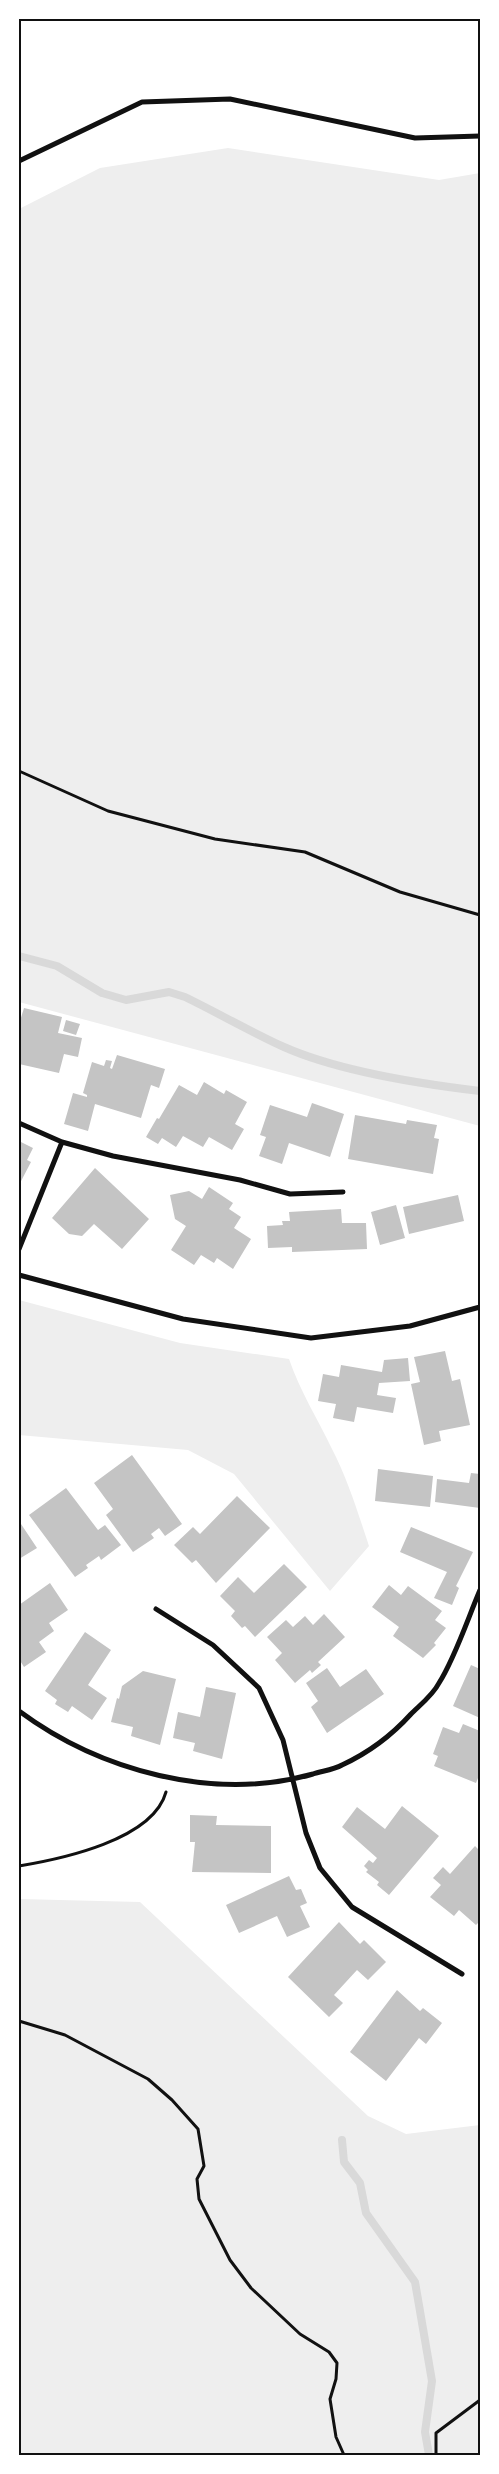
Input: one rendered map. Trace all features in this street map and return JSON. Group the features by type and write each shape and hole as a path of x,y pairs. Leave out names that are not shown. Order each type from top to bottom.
{"street":[{"path":"19,161 142,102 230,99 415,138 480,136"},
{"path":"19,1123 62,1142 121,1157 240,1180 290,1194 343,1192"},
{"path":"19,1249 62,1142"},
{"path":"19,1275 182,1319 311,1338 410,1326 480,1307"},
{"path":"19,1710 65,1740 87,1751 125,1765 170,1778 241,1785 294,1779 341,1766 392,1735 439,1684 480,1590"},
{"path":"156,1609 212,1645 259,1688 283,1740 306,1833 320,1868 352,1907 462,1974"}],"path":[{"path":"19,771 108,811 215,839 305,852 400,892 480,916"},
{"path":"19,1866 101,1847 130,1832 138,1827 164,1799 170,1778"},
{"path":"19,2021 65,2035 148,2079 172,2100 198,2129 204,2166 197,2180 199,2199 230,2260 251,2288 300,2334 329,2352 337,2362 336,2379 330,2399 336,2436 344,2455"},
{"path":"436,2455 436,2433 480,2400"}],"shaded area":[{"path":"228,148 439,180 480,173 480,1126 19,1002 19,209 100,168"},
{"path":"19,1300 180,1343 289,1359 303,1393 343,1473 369,1546 330,1591 234,1474 188,1450 19,1435"},
{"path":"19,1899 140,1902 368,2116 406,2134 480,2125 480,2455 19,2455"}],"building":[{"path":"24,1008 62,1017 58,1033 82,1038 78,1057 64,1054 59,1073 19,1064 19,1024"},
{"path":"66,1020 80,1024 76,1035 63,1031"},
{"path":"117,1055 165,1069 159,1088 151,1085 141,1118 95,1104 88,1131 64,1124 73,1093 87,1097 83,1093 92,1062 104,1066 106,1060 112,1061 110,1068 112,1069"},
{"path":"204,1082 224,1094 226,1090 247,1102 235,1124 244,1129 232,1150 209,1137 203,1147 183,1136 176,1147 162,1138 158,1144 146,1137 179,1085 197,1095"},
{"path":"312,1103 344,1114 330,1157 289,1143 282,1164 259,1156 266,1137 260,1135 270,1105 307,1117"},
{"path":"355,1115 406,1124 407,1120 437,1125 434,1138 439,1139 433,1174 348,1159"},
{"path":"19,1141 33,1148 27,1160 31,1162 19,1185"},
{"path":"95,1168 149,1219 122,1249 94,1224 82,1236 69,1234 52,1218"},
{"path":"209,1187 233,1203 229,1209 241,1217 234,1228 251,1239 233,1269 217,1258 214,1263 201,1255 194,1265 171,1250 186,1226 175,1219 170,1195 189,1191 202,1199"},
{"path":"458,1195 464,1221 409,1234 403,1207"},
{"path":"396,1205 405,1238 380,1245 371,1212"},
{"path":"341,1209 342,1223 366,1223 367,1249 292,1252 292,1247 268,1248 267,1226 283,1225 282,1221 290,1221 289,1212"},
{"path":"445,1351 452,1381 460,1379 470,1425 439,1431 441,1441 424,1445 411,1384 420,1382 414,1357"},
{"path":"408,1358 410,1381 379,1383 377,1395 396,1398 393,1413 357,1407 354,1422 333,1418 336,1404 318,1401 323,1374 339,1377 341,1365 382,1372 384,1360"},
{"path":"132,1455 182,1524 165,1536 159,1528 151,1534 154,1538 133,1552 106,1515 113,1509 94,1483"},
{"path":"378,1469 433,1476 430,1507 375,1501"},
{"path":"471,1473 480,1474 480,1508 435,1502 437,1479 469,1483"},
{"path":"66,1488 98,1530 105,1525 121,1545 101,1560 99,1556 86,1565 88,1568 75,1577 29,1515"},
{"path":"237,1496 270,1528 216,1583 196,1560 192,1563 174,1545 193,1527 200,1534"},
{"path":"19,1521 37,1548 19,1559"},
{"path":"411,1527 473,1552 456,1586 459,1588 452,1605 434,1598 447,1572 400,1552"},
{"path":"284,1564 307,1587 255,1637 245,1626 242,1628 231,1616 235,1611 220,1596 238,1577 254,1593"},
{"path":"50,1583 68,1610 49,1623 54,1631 39,1642 46,1652 24,1667 19,1659 19,1605"},
{"path":"389,1585 401,1595 408,1586 442,1611 435,1620 446,1628 434,1643 436,1645 423,1658 393,1636 399,1627 372,1607"},
{"path":"324,1614 345,1637 318,1662 321,1665 312,1673 310,1670 295,1683 275,1660 282,1653 267,1637 286,1620 293,1627 305,1616 313,1625"},
{"path":"85,1632 111,1650 88,1685 107,1698 92,1720 72,1706 68,1712 55,1704 57,1700 45,1691"},
{"path":"471,1665 480,1669 480,1718 453,1706"},
{"path":"327,1668 340,1687 366,1669 384,1694 327,1733 311,1707 318,1701 306,1683"},
{"path":"143,1671 176,1679 160,1745 131,1736 133,1727 111,1722 122,1686"},
{"path":"206,1687 236,1693 222,1759 193,1751 195,1743 173,1738 178,1712 200,1717"},
{"path":"463,1724 480,1731 480,1773 476,1783 434,1766 438,1756 433,1754 443,1727 459,1733"},
{"path":"402,1806 439,1836 389,1895 377,1885 379,1882 366,1872 368,1870 364,1866 369,1860 373,1863 377,1858 342,1827 357,1807 385,1829"},
{"path":"190,1815 217,1816 216,1825 271,1826 271,1873 192,1872 195,1842 190,1842"},
{"path":"475,1846 480,1851 480,1921 476,1925 459,1910 454,1916 430,1897 441,1885 433,1878 443,1867 450,1874"},
{"path":"289,1876 296,1890 301,1889 307,1903 300,1906 310,1927 287,1937 277,1916 239,1933 226,1905"},
{"path":"339,1922 360,1944 364,1940 386,1962 368,1980 357,1970 334,1995 343,2003 329,2017 288,1977"},
{"path":"397,1990 420,2011 423,2008 442,2023 426,2044 419,2038 386,2081 350,2052"}],"waterway":[{"path":"19,956 57,966 102,993 126,1000 169,992 185,997 284,1047 329,1063 354,1070 432,1085 480,1091"},
{"path":"342,2140 344,2162 360,2183 366,2213 415,2282 432,2381 425,2432 429,2455"}]}
